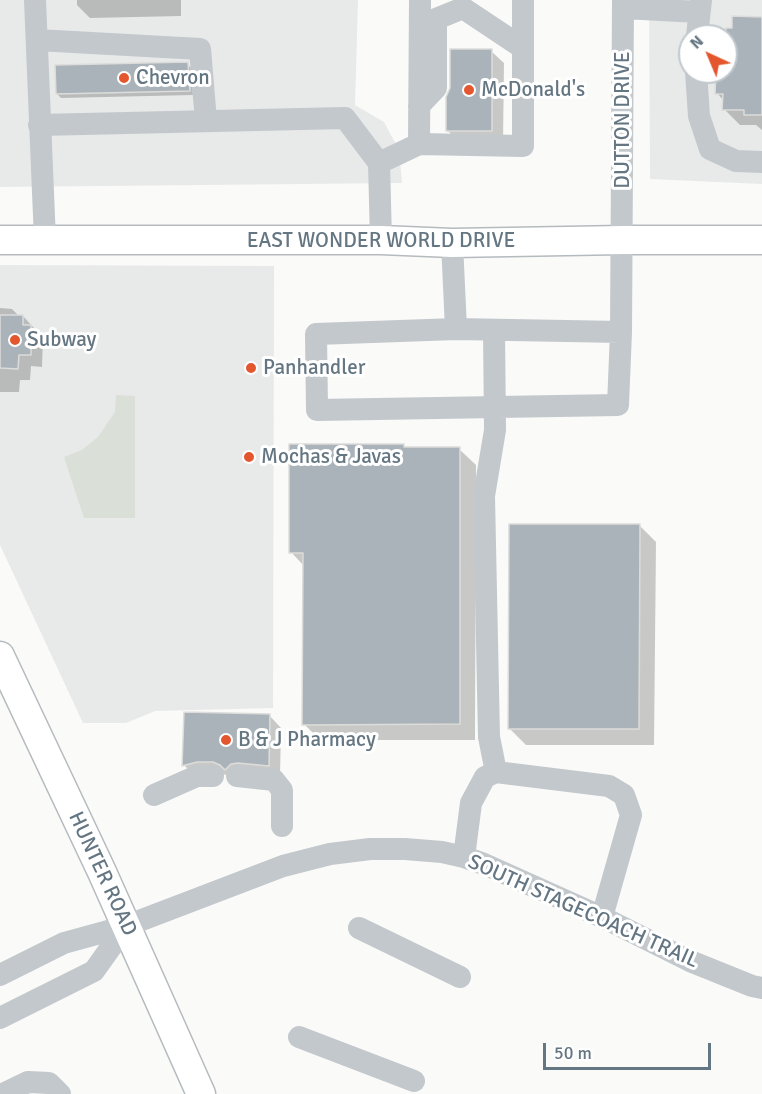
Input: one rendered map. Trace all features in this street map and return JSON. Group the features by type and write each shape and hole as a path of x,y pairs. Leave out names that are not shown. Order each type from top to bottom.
{"main road":[{"name":"EAST WONDER WORLD DRIVE","path":"0,240 381,240 452,243 762,240"},
{"name":"HUNTER ROAD","path":"1,661 65,793 201,1094"}],"street":[{"path":"35,0 45,240"},
{"path":"419,144 420,0"},
{"path":"379,163 419,144 523,146 523,0"},
{"path":"623,4 700,6 698,24"},
{"name":"DUTTON DRIVE","path":"496,407 618,405 623,240 623,4"},
{"path":"419,106 435,88 436,19 463,8 523,48"},
{"path":"37,40 200,49 206,121"},
{"path":"697,84 699,116 710,149 736,161 762,162"},
{"path":"39,125 345,118 379,163 381,240"},
{"path":"452,243 456,329"},
{"path":"496,407 317,410 316,334 456,329 621,332"},
{"path":"494,330 495,430 484,496 489,737 495,772"},
{"path":"464,857 471,802 485,777 495,772 609,786 624,795 631,815 602,917"},
{"path":"154,795 197,776 213,776"},
{"path":"237,776 274,780 282,790 282,826"},
{"name":"SOUTH STAGECOACH TRAIL","path":"0,975 64,943 126,926 283,866 330,854 370,849 405,849 442,852 484,864 602,917 690,961 762,988"},
{"path":"0,1018 94,971 126,926"},
{"path":"359,928 459,977"},
{"path":"300,1037 414,1081"},
{"path":"3,1094 28,1082 50,1083 60,1094"}],"shaded area":[{"path":"0,0 358,0 355,105 384,122 399,150 402,183 0,187"},
{"path":"649,0 762,0 762,184 650,179"},
{"path":"0,265 274,266 273,708 155,711 126,723 83,723 0,545"},
{"path":"116,395 135,396 135,518 84,518 64,457 82,450 98,437 115,412"}],"building":[{"path":"732,16 762,17 762,115 744,115 744,110 722,110 723,94 715,94 715,84 738,84 738,24 732,24"},
{"name":"McDonald's","path":"450,49 492,49 492,131 446,131 446,97 450,88"},
{"name":"Chevron","path":"188,62 190,91 56,94 55,65"},
{"name":"Subway","path":"0,315 23,315 23,325 31,325 31,355 19,355 18,369 0,368"},
{"path":"289,444 404,444 404,447 460,447 460,724 302,725 303,553 289,553"},
{"path":"509,524 640,524 639,729 508,729"},
{"name":"B & J Pharmacy","path":"184,712 270,714 269,766 238,763 231,764 225,770 213,762 197,762 182,766"}],"place":[{"name":"Chevron","path":"124,78"},
{"name":"McDonald's","path":"469,90"},
{"name":"Subway","path":"15,340"},
{"name":"Panhandler","path":"251,368"},
{"name":"Mochas & Javas","path":"249,457"},
{"name":"B & J Pharmacy","path":"226,740"}]}
